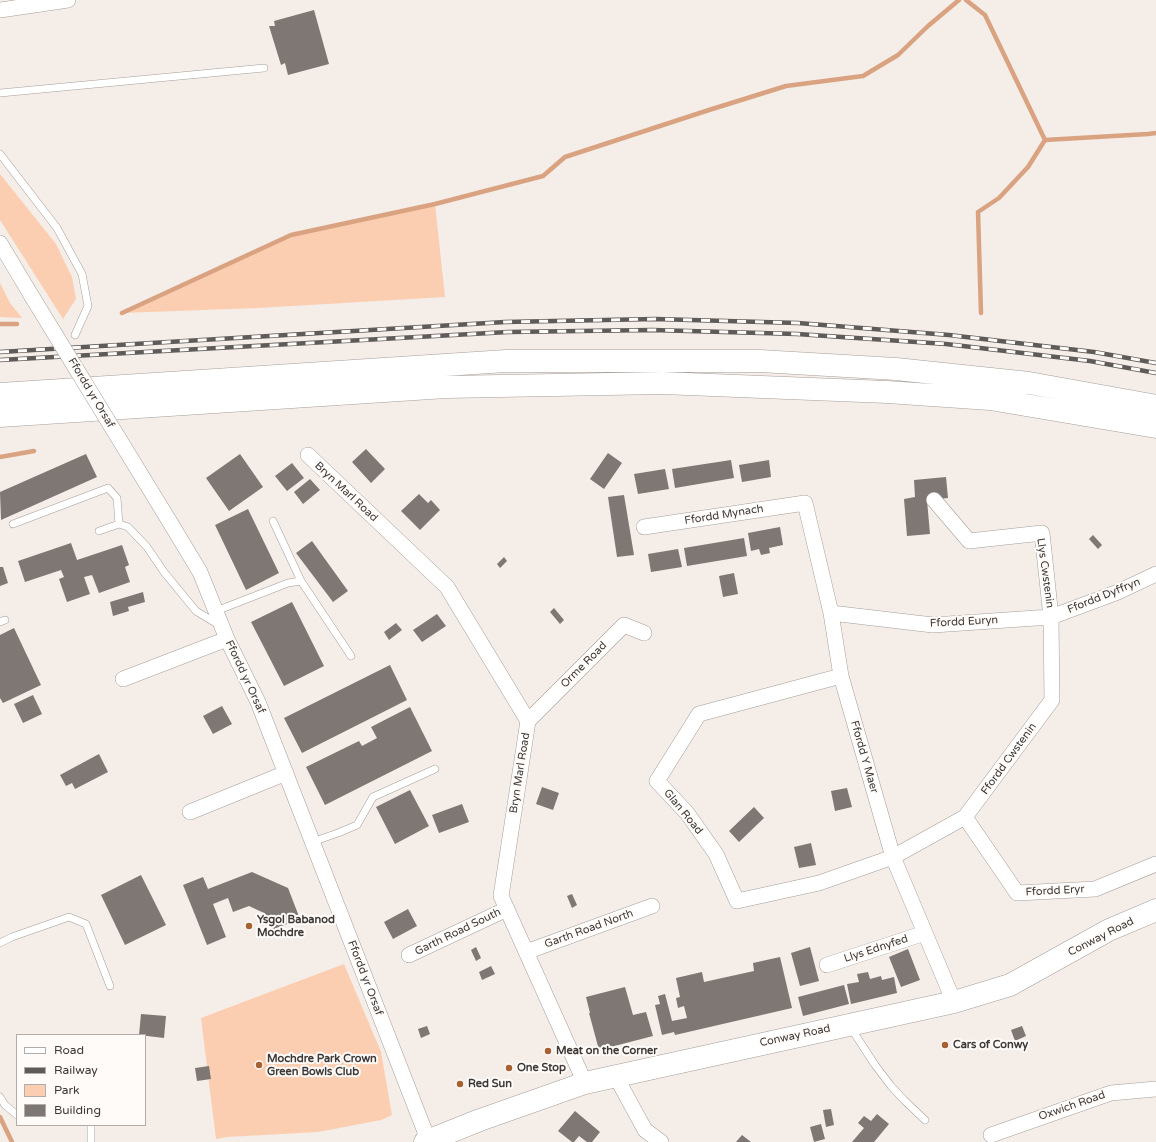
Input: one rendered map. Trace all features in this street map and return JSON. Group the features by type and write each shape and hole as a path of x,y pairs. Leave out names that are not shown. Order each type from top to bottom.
{"main road":[{"path":"0,394 506,361 760,361 896,369 1029,383 1156,406"},
{"path":"0,416 446,387 662,383 887,392 990,399 1156,427"},
{"name":"Conway Road","path":"425,1142 429,1142 480,1120 585,1083 615,1075 954,1002 1010,985 1109,930 1156,910"}],"street":[{"path":"0,10 68,0"},
{"name":"Ffordd yr Orsaf","path":"0,243 200,572 225,633 258,702 429,1142"},
{"name":"Bryn Marl Road","path":"308,455 447,587 528,722 501,896 585,1083"},
{"name":"Llys Cwstenin","path":"934,500 969,541 1042,533 1051,617"},
{"name":"Ffordd Mynach","path":"644,527 804,503"},
{"name":"Ffordd Y Maer","path":"804,503 831,613 841,676 893,857 954,1002"},
{"name":"Ffordd Dyffryn","path":"1051,617 1118,592 1156,574"},
{"name":"Ffordd Euryn","path":"831,613 933,625 1051,617"},
{"name":"Ffordd Cwstenin","path":"893,857 965,817 1052,700 1051,617"},
{"name":"Orme Road","path":"528,722 624,625 644,633"},
{"path":"123,680 225,633"},
{"name":"Glan Road","path":"841,676 700,714 657,781 687,813 716,854 737,900 819,883 893,857"},
{"path":"190,812 286,773"},
{"name":"Ffordd Eryr","path":"965,817 1017,893 1095,889 1156,864"},
{"name":"Garth Road North","path":"526,952 652,906"},
{"name":"Garth Road South","path":"409,955 507,908"},
{"name":"Llys Ednyfed","path":"828,965 925,933"},
{"path":"615,1075 646,1130 661,1142"},
{"name":"Oxwich Road","path":"991,1135 1111,1092 1156,1089"}],"lane":[{"path":"0,92 264,68"},
{"path":"0,154 57,228 82,274 88,306 75,335"},
{"path":"13,524 108,488 117,498 119,524"},
{"path":"273,521 301,581 351,656"},
{"path":"99,531 119,524 128,527 147,547 164,572 196,611 225,633"},
{"path":"216,611 288,583 301,581"},
{"path":"312,842 357,825 373,797 435,769"},
{"path":"0,943 12,937 69,917 86,924 110,986"},
{"path":"849,1025 875,1065 891,1086 925,1120"},
{"path":"0,1097 5,1105 16,1114"},
{"path":"91,1126 91,1142"}],"green space":[{"path":"0,174 56,244 72,277 76,299 63,319 0,220"},
{"path":"435,204 445,297 258,308 122,313 291,235"},
{"path":"0,283 10,303 22,318 0,317"},
{"path":"344,964 381,1052 392,1115 381,1120 318,1132 227,1137 216,1139 201,1018"}],"building":[{"path":"314,10 329,64 288,75 285,63 281,65 269,26 275,26 274,21"},
{"path":"366,449 385,469 371,483 352,462"},
{"path":"608,453 622,463 604,489 590,479"},
{"path":"86,454 97,477 1,520 0,492"},
{"path":"240,454 263,487 229,511 206,478"},
{"path":"731,460 734,478 675,488 672,469"},
{"path":"769,460 771,477 742,482 739,465"},
{"path":"292,463 304,478 287,491 275,476"},
{"path":"665,469 669,489 638,494 634,474"},
{"path":"946,477 948,498 927,500 930,534 907,536 904,499 915,497 914,480"},
{"path":"310,479 320,490 303,504 294,492"},
{"path":"419,494 428,503 431,500 440,510 420,530 401,511"},
{"path":"624,495 634,555 617,557 608,497"},
{"path":"248,509 279,573 246,590 215,525"},
{"path":"780,527 783,545 769,548 770,553 761,555 759,549 751,551 748,533"},
{"path":"1093,535 1102,545 1098,549 1089,539"},
{"path":"744,538 747,556 687,566 684,548"},
{"path":"312,541 348,591 333,602 296,553"},
{"path":"71,543 77,560 122,545 129,565 125,567 130,582 99,593 92,575 84,577 90,594 67,602 59,579 64,577 61,570 25,582 18,561"},
{"path":"678,549 682,567 651,572 648,554"},
{"path":"504,557 507,561 500,568 497,564"},
{"path":"0,567 3,567 8,583 0,586"},
{"path":"734,573 738,594 723,597 719,576"},
{"path":"143,592 145,602 128,607 129,611 113,616 110,602"},
{"path":"292,602 324,666 284,686 251,622"},
{"path":"554,608 564,620 560,624 550,612"},
{"path":"437,614 446,626 422,642 413,630"},
{"path":"396,623 402,630 389,640 384,632"},
{"path":"14,628 41,685 3,703 0,698 0,635"},
{"path":"390,665 407,700 302,753 284,718"},
{"path":"33,695 42,714 23,723 14,704"},
{"path":"222,706 232,724 213,734 203,716"},
{"path":"410,707 432,751 325,805 306,767 359,741 362,746 377,738 371,727"},
{"path":"99,754 108,772 75,789 72,783 66,786 60,775"},
{"path":"542,787 559,793 553,810 536,804"},
{"path":"847,788 852,807 835,811 831,791"},
{"path":"410,790 429,826 395,844 376,807"},
{"path":"462,804 469,822 439,833 432,815"},
{"path":"754,807 764,818 739,842 729,831"},
{"path":"811,843 816,865 799,868 794,847"},
{"path":"252,872 288,888 300,919 271,930 264,913 249,906 233,912 228,898 213,904 226,937 207,945 183,885 203,877 208,889"},
{"path":"141,875 166,925 125,945 101,895"},
{"path":"572,894 577,905 572,908 567,896"},
{"path":"408,909 417,926 393,939 384,922"},
{"path":"476,947 481,958 476,961 471,950"},
{"path":"810,947 819,981 800,986 791,953"},
{"path":"908,949 920,980 901,987 889,957"},
{"path":"780,957 792,1008 675,1035 674,1032 662,1035 655,1005 660,1004 658,996 665,994 672,1021 687,1018 684,1006 678,1008 676,998 680,997 676,978 702,972 704,982 754,971 753,963"},
{"path":"491,966 495,974 482,980 479,972"},
{"path":"868,972 870,979 881,976 882,980 894,977 897,993 851,1004 847,984 859,982 857,974"},
{"path":"844,985 849,1004 803,1016 798,997"},
{"path":"625,987 633,1015 646,1012 653,1036 599,1050 586,997"},
{"path":"141,1014 166,1016 164,1038 139,1034"},
{"path":"427,1026 430,1034 421,1038 418,1029"},
{"path":"1022,1026 1026,1036 1015,1041 1011,1030"},
{"path":"209,1066 211,1079 197,1081 195,1068"},
{"path":"831,1109 834,1125 826,1127 823,1110"},
{"path":"575,1111 600,1132 592,1142 587,1142 579,1136 574,1142 572,1142 558,1131"},
{"path":"877,1114 889,1124 874,1142 852,1142 864,1128 858,1123 864,1116 871,1121"},
{"path":"821,1124 825,1139 814,1142 810,1127"},
{"path":"742,1135 751,1142 736,1142"}],"waterway":[{"path":"122,313 291,235 435,204 543,176 565,157 786,86 863,76 898,55 928,26 959,0"},
{"path":"966,0 985,15 1045,140 1156,133"},
{"path":"981,313 978,212 999,198 1028,167 1045,140"},
{"path":"0,324 17,324"},
{"path":"0,457 34,451"},
{"path":"0,1117 12,1142"}],"railway":[{"path":"0,352 505,322 655,319 798,323 949,335 1094,352 1156,363"},
{"path":"0,360 508,332 652,330 797,334 946,344 1090,361 1156,373"}],"place":[{"name":"Ysgol Babanod Mochdre","path":"249,926"},
{"name":"Cars of Conwy","path":"945,1045"},
{"name":"Meat on the Corner","path":"548,1051"},
{"name":"Mochdre Park Crown Green Bowls Club","path":"259,1065"},
{"name":"One Stop","path":"509,1068"},
{"name":"Red Sun","path":"460,1084"}]}
